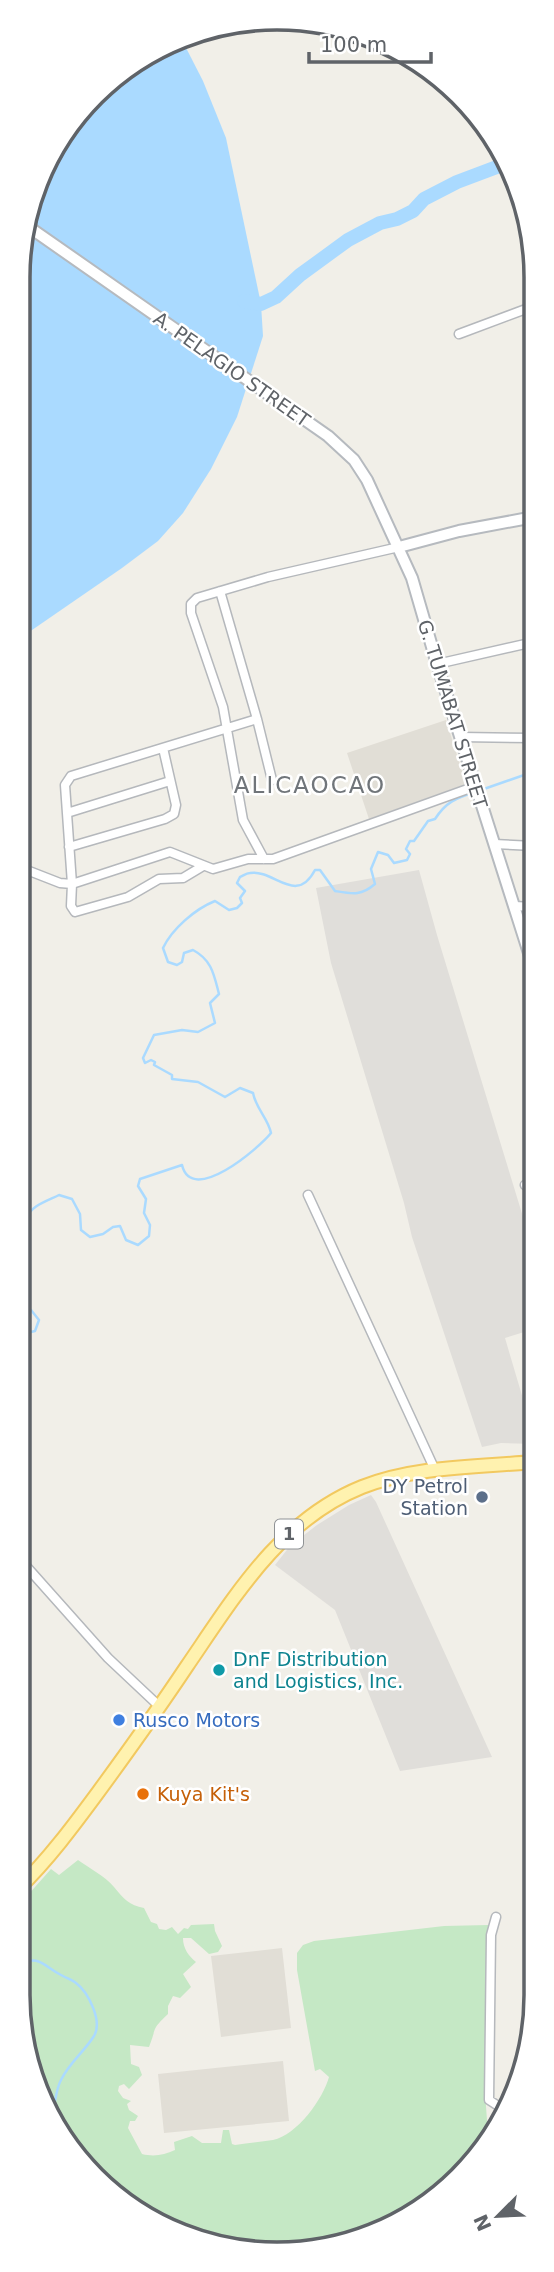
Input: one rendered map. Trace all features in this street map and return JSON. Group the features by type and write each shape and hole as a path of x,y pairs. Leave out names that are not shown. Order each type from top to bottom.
{"main road":[{"name":"A. PELAGIO STREET","path":"35,231 328,436 354,460 367,480 400,547"},
{"path":"400,547 459,531 524,519"},
{"name":"G. TUMABAT STREET","path":"400,547 524,938"},
{"name":"1","path":"30,1878 85,1809 228,1606 265,1557 285,1537 324,1506 386,1479 435,1470 524,1463"}],"street":[{"path":"459,334 524,310"},
{"path":"264,859 243,820 223,707 190,609 191,604 197,598 220,591 400,547"},
{"path":"220,591 272,780"},
{"path":"437,664 524,644"},
{"path":"203,866 183,878 159,879 128,897 79,912 73,910 65,785 71,776 257,719"},
{"path":"460,737 524,738"},
{"path":"69,847 170,817 176,810 163,748"},
{"path":"66,813 170,781"},
{"path":"30,871 60,883 72,884 170,852 203,866 219,868 241,860 287,856 310,845 477,790"},
{"path":"494,844 524,846"},
{"path":"514,906 524,906"},
{"path":"308,1195 435,1470"},
{"path":"30,1570 108,1658 159,1706"},
{"path":"496,1917 491,1935 489,2100 498,2106"}],"shaded area":[{"path":"446,720 466,784 369,819 347,753"},
{"path":"419,870 524,1220 524,1332 505,1338 524,1402 524,1444 501,1443 482,1447 412,1237 331,963 316,888"},
{"path":"371,1495 492,1757 400,1771 335,1610 275,1565 290,1546 317,1525"},
{"path":"282,1948 291,2028 221,2037 211,1956"},
{"path":"283,2061 289,2121 164,2133 158,2074"}],"green space":[{"path":"78,1860 106,1879 127,1901 144,1908 151,1922 157,1924 159,1929 172,1927 178,1934 191,1925 214,1924 222,1946 218,1952 209,1954 191,1938 183,1938 187,1952 196,1962 183,1974 191,1987 180,1998 173,1996 168,2006 168,2014 157,2026 149,2047 130,2045 131,2064 139,2067 142,2075 129,2089 124,2084 119,2086 118,2091 123,2098 131,2101 127,2104 129,2110 138,2116 135,2121 130,2121 128,2128 142,2154 171,2152 175,2150 174,2142 192,2136 202,2143 221,2143 223,2130 229,2130 232,2144 235,2145 273,2140 291,2131 308,2115 329,2077 320,2069 315,2071 297,1970 297,1953 303,1945 314,1941 444,1926 488,1925 485,2091 487,2125 463,2158 428,2191 386,2217 341,2234 293,2242 245,2240 198,2229 153,2209 114,2181 81,2146 55,2104 38,2059 30,2011 30,1893 51,1869 59,1875"}],"water":[{"path":"186,48 226,138 261,304 263,336 237,417 211,469 183,513 158,541 30,631 30,261 38,213 49,182 63,153 81,126 102,102 126,81 153,63"}],"waterway":[{"path":"244,301 261,304 276,297 300,275 348,240 380,223 413,211 424,199 457,182 498,166"},
{"path":"481,790 524,775"},
{"path":"30,1212 59,1195 72,1199 80,1214 81,1230 90,1237 120,1226 126,1240 138,1245 149,1236 150,1225 144,1213 146,1199 138,1186 140,1179 182,1165 188,1176 198,1179 211,1177 226,1170 253,1150 271,1133 253,1093 240,1088 225,1097 198,1082 172,1079 172,1075 154,1065 155,1062 151,1060 145,1063 143,1058 154,1035 182,1030 198,1032 215,1023 210,1003 219,994 208,963 193,950 184,953 182,962 177,965 168,962 163,948 167,941 185,920 215,901 229,910 237,908 242,903 240,898 245,891 237,883 240,877 249,873 259,873 292,886 300,885 308,880 315,870 320,870 335,891 365,891 375,884 371,869 378,852 388,855 394,863 407,860 410,854 406,849 410,841 414,841 428,821 435,819 452,801 475,792"},
{"path":"30,1310 39,1320 35,1331 30,1332"},
{"path":"30,1961 41,1962 81,1987 93,2007 97,2023 94,2036 61,2080 55,2103"}],"place":[{"name":"DY Petrol Station","path":"482,1497"},
{"name":"DnF Distribution and Logistics, Inc.","path":"219,1670"},
{"name":"Rusco Motors","path":"119,1720"},
{"name":"Kuya Kit's","path":"143,1794"}],"district":[{"name":"ALICAOCAO","path":"310,785"}]}
